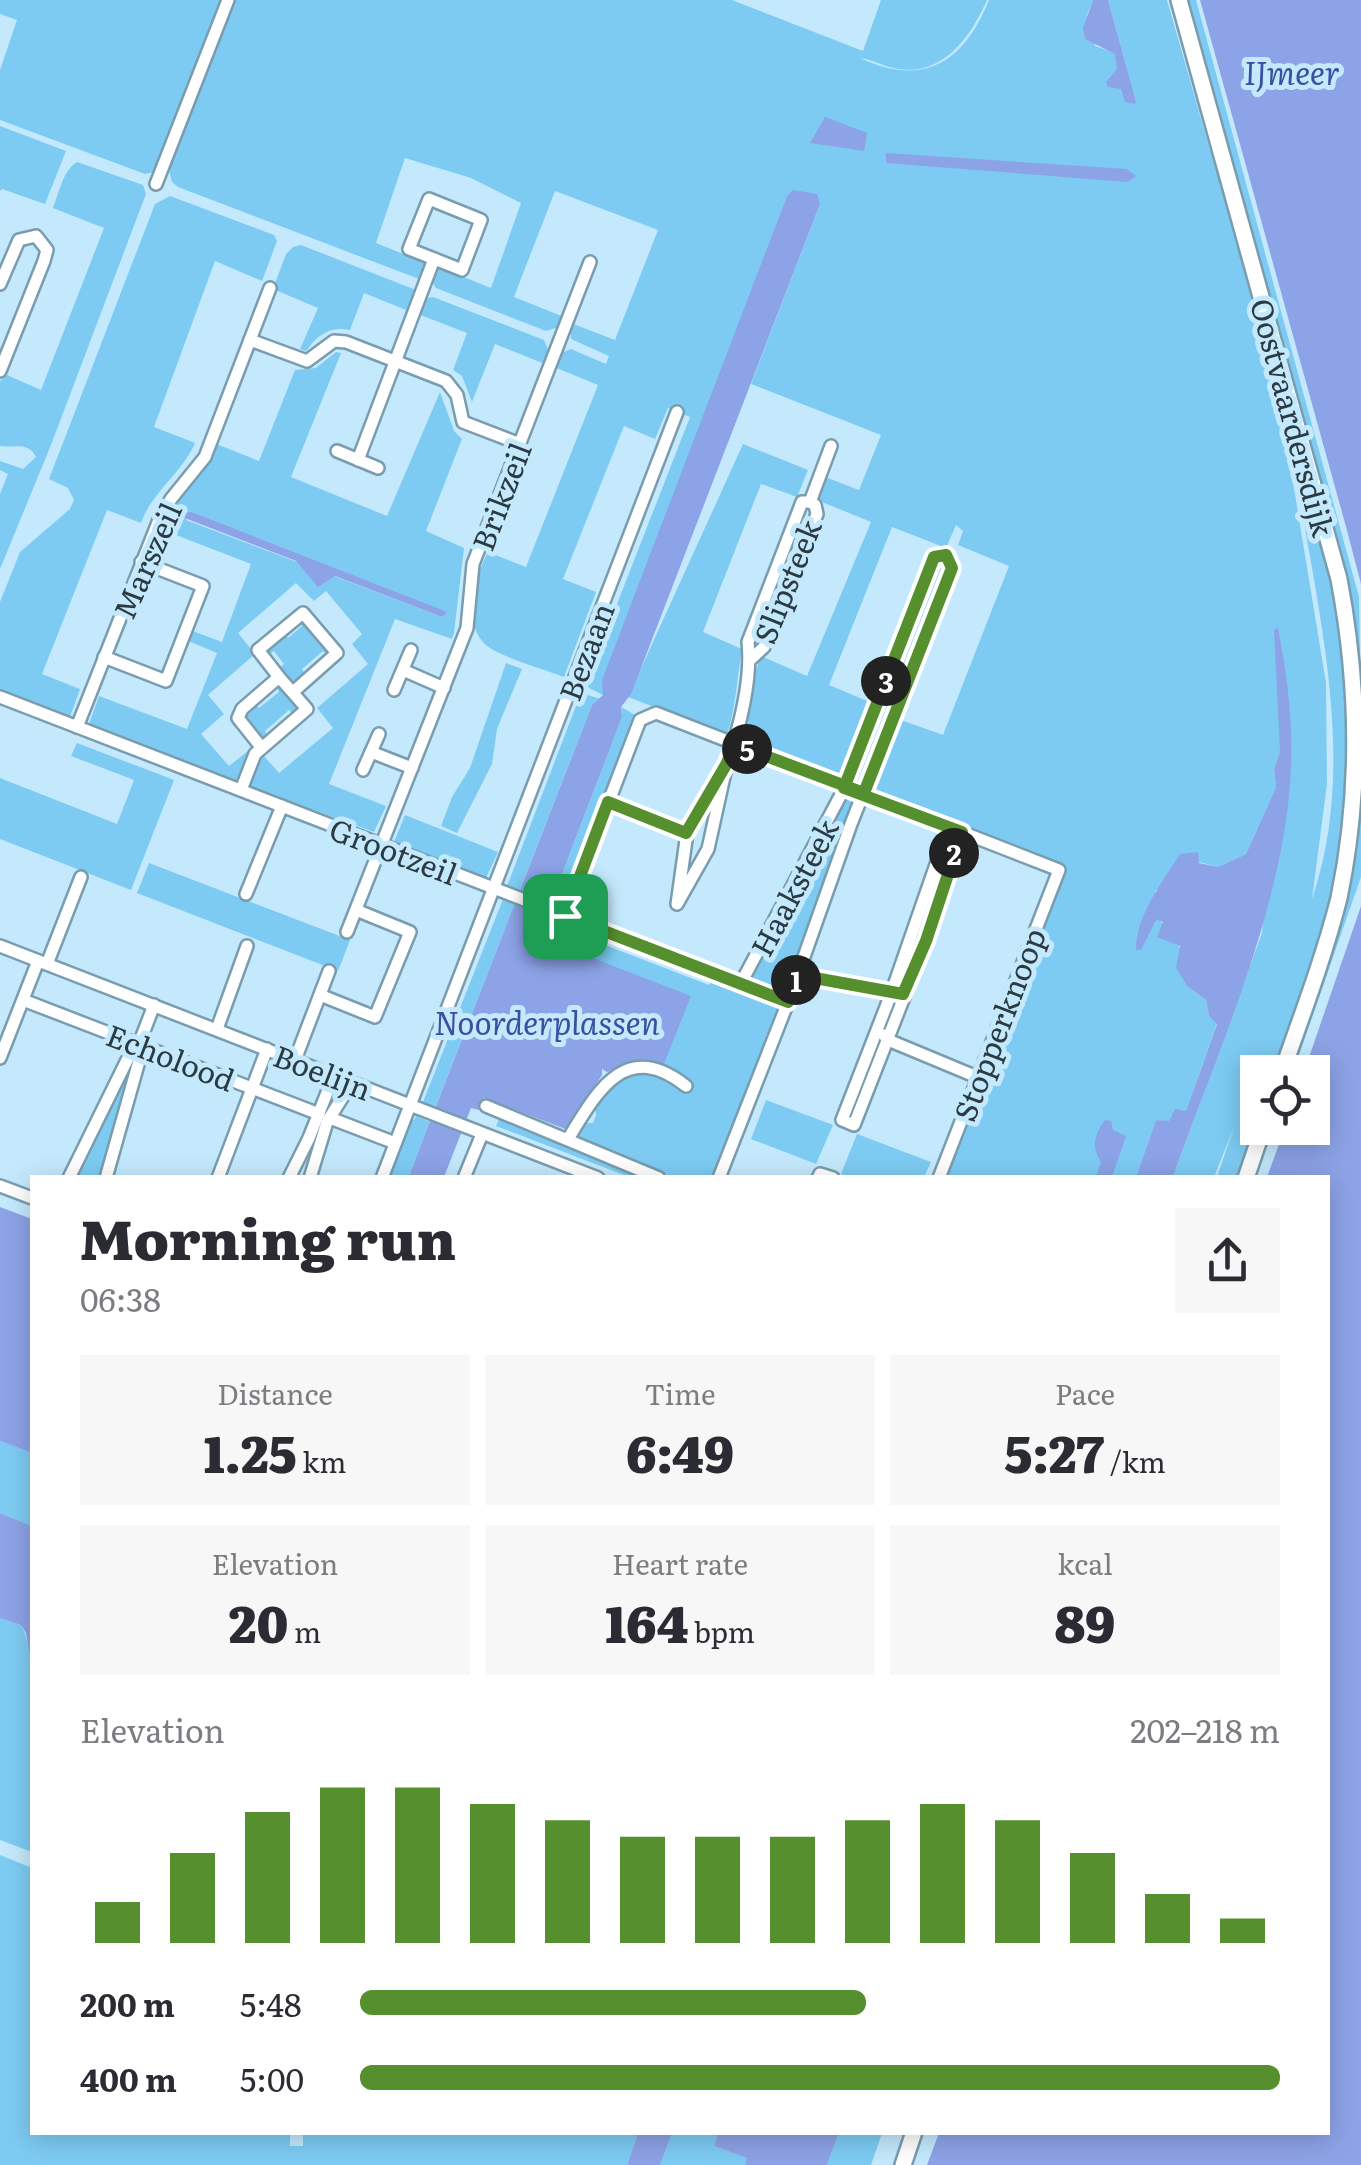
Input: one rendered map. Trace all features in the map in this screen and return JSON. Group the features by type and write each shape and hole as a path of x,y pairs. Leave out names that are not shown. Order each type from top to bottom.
{"main road":[{"name":"Oostvaardersdijk","path":"1179,0 1339,579 1354,674 1358,758 1349,850 1327,938 1288,1055"},
{"path":"1247,1175 1257,1145"},
{"path":"903,2165 913,2135"}],"street":[{"path":"156,184 228,0"},
{"path":"428,199 481,220 462,270 434,259 409,249 428,199"},
{"path":"0,284 19,240 36,236 42,241 47,250 44,261 0,371"},
{"path":"358,460 434,259"},
{"name":"Brikzeil","path":"346,932 467,628 474,564 590,262"},
{"name":"Marszeil","path":"76,727 140,562 171,499 205,457 270,288"},
{"path":"250,340 306,361 334,342 346,342 452,387 463,422 520,444"},
{"name":"Bezaan","path":"383,1175 678,412"},
{"name":"Slipsteek","path":"810,502 832,446"},
{"path":"336,451 378,468"},
{"name":"Slipsteek","path":"727,763 742,714 750,660 748,642 802,502 810,502 817,514 764,647 750,660"},
{"name":"Haaksteek","path":"740,986 844,788 934,557 946,555 952,568 864,793"},
{"path":"104,657 166,681 203,586 140,562"},
{"path":"242,790 255,754 307,710 258,650 303,613 337,653 293,692"},
{"path":"394,690 410,650"},
{"path":"403,670 444,688"},
{"path":"261,747 238,718 242,709 279,677"},
{"name":"Grootzeil","path":"0,697 788,1002"},
{"path":"560,915 644,716 656,712 955,829 926,941 878,1028 842,1120 854,1125 888,1040 897,994"},
{"path":"364,770 379,734"},
{"path":"371,752 412,768"},
{"path":"727,763 708,849 677,904 686,833 727,763"},
{"path":"720,1175 864,793"},
{"path":"608,802 686,833"},
{"path":"246,894 282,806"},
{"name":"Stopperknoop","path":"940,1175 1058,870 955,829"},
{"path":"0,1058 81,877"},
{"path":"320,994 374,1017 393,974 410,932 356,910"},
{"name":"Boelijn","path":"0,946 590,1175"},
{"path":"217,1029 247,946"},
{"path":"296,1060 329,972"},
{"path":"798,975 897,994"},
{"name":"Echolood","path":"23,1000 395,1143"},
{"path":"70,1175 132,1050 139,1044 154,1005"},
{"path":"878,1028 888,1040 977,1077"},
{"path":"107,1175 141,1054 139,1044"},
{"path":"219,1175 266,1050"},
{"path":"568,1139 599,1088 616,1073 653,1069 686,1086"},
{"path":"311,1175 334,1075"},
{"path":"291,1175 324,1116 352,1082"},
{"path":"486,1106 651,1175"},
{"path":"465,1175 477,1132"},
{"path":"0,1186 30,1197"}],"shaded area":[{"path":"0,0 221,0 154,172 145,174 0,120 0,70 17,20 0,14"},
{"path":"235,0 732,0 863,51 881,0 987,0 954,51 917,69 939,64 954,54 979,22 989,0 1093,0 1087,15 1095,46 1115,53 1122,89 1134,104 1108,0 1167,0 1214,164 1170,0 1174,0 1334,578 1350,691 1349,821 1321,947 1283,1055 1240,1055 1240,1145 1252,1145 1242,1175 1218,1175 1234,1127 1215,1175 1174,1175 1262,933 1280,751 1274,769 1276,787 1246,854 1218,867 1199,862 1155,891 1156,919 1176,939 1188,987 1206,1000 1209,1016 1217,1023 1186,1111 1172,1115 1169,1122 1156,1120 1137,1175 943,1175 1061,868 872,794 901,720 943,735 1009,566 958,545 963,531 956,525 946,548 892,527 829,685 867,701 841,777 745,743 752,682 761,656 807,676 871,522 812,498 820,475 859,490 881,435 751,384 820,204 787,196 603,695 585,686 690,417 668,408 655,439 624,426 563,579 596,592 564,677 490,648 475,628 473,602 488,552 526,567 598,385 554,367 559,354 571,349 606,364 609,356 571,339 571,323 615,340 658,230 555,191 514,297 564,317 559,327 546,331 436,288 432,282 436,266 491,288 521,203 471,178 405,158 376,243 428,264 419,279 172,182 168,167","holes":["1261,334 1282,405 1321,620 1333,761 1324,854 1312,899 1327,784 1326,683 1282,415"]},
{"path":"1188,0 1196,0 1359,597 1361,715 1354,643 1340,572"},
{"path":"0,126 66,151 45,204 0,191"},
{"path":"77,162 143,185 146,194 0,569 0,494 8,474 0,470 0,461 23,469 36,457 25,447 0,446 0,381 7,375 41,390 104,228 53,208 65,176"},
{"path":"170,196 274,235 277,241 262,281 215,261 154,427 195,443 141,523 107,510 42,674 80,689 70,717 0,690 0,602 20,552 70,509 74,500 68,488 49,479 155,204"},
{"path":"301,245 416,290 411,312 364,293 350,330 330,331 306,351 300,349 318,308 273,289 286,254"},
{"path":"433,297 544,340 549,352 545,364 495,344 472,402 462,376 453,370 467,333 418,314 424,299"},
{"path":"336,352 341,353 291,477 387,516 440,392 454,431 462,439 426,531 464,548 452,639 395,619 329,784 386,806 374,832 248,786 263,755 279,773 333,728 317,708 368,664 352,644 362,634 326,591 314,601 296,583 238,633 255,654 208,695 224,714 201,734 229,766 248,751 236,781 89,724 99,696 187,729 217,653 186,640 190,630 222,642 251,564 163,530 214,443 259,461 295,370 316,368","holes":["192,512 444,611 442,617 186,520"]},
{"path":"743,444 808,470 797,497 761,484 703,632 742,649 727,735 628,697"},
{"path":"942,561 948,568 859,788 852,785 936,562"},
{"path":"302,620 329,651 327,655 323,651 302,669 306,675 293,683 278,670 284,664 274,651 267,656 265,653 284,634 288,638 302,626"},
{"path":"506,663 522,669 497,729 492,764 457,833 441,826 452,797 470,768"},
{"path":"276,686 300,709 294,715 289,710 265,731 268,737 263,740 243,716 254,703 259,708 279,692"},
{"path":"581,693 601,699 592,705 519,892 507,886"},
{"path":"621,707 637,716 564,909 551,903 622,717"},
{"path":"77,743 174,780 131,890 0,839 0,778 117,824 134,780 71,756"},
{"path":"1361,783 1361,877 1299,1055 1293,1055 1342,894"},
{"path":"845,796 856,801 789,990 783,994 751,980 750,976"},
{"path":"405,815 498,852 486,878 394,842"},
{"path":"149,863 350,940 338,971 137,893"},
{"path":"503,899 515,903 435,1108 423,1102"},
{"path":"546,914 575,926 574,933 709,985 712,978 776,1004 779,1012 717,1175 667,1175 583,1144 577,1137 580,1123 593,1123 595,1104 606,1086 635,1071 537,937"},
{"path":"133,1057 102,1175 74,1175"},
{"path":"766,1100 833,1125 816,1164 751,1139"},
{"path":"416,1116 430,1122 409,1175 387,1175 409,1118 414,1120"},
{"path":"499,1119 645,1175 624,1175 496,1126"},
{"path":"857,1134 931,1162 925,1175 841,1174"},
{"path":"0,1441 30,1452 30,1525 0,1513"},
{"path":"0,1618 21,1625 30,1662 30,1851 0,1840"},
{"path":"0,1855 30,1867 30,2135 290,2135 290,2146 303,2146 303,2135 637,2135 627,2165 0,2165"},
{"path":"671,2135 718,2135 714,2146 748,2158 745,2165 660,2165"},
{"path":"838,2135 881,2135 871,2165 827,2165"}],"water":[{"path":"1093,0 1108,0 1135,104 1125,102 1121,89 1108,87 1106,82 1117,69 1115,54 1085,39 1083,28"},
{"name":"IJmeer","path":"1200,0 1361,0 1361,584 1345,523"},
{"path":"825,117 867,133 864,151 810,143"},
{"path":"886,153 1127,169 1136,176 1128,182 886,163"},
{"name":"Noorderplassen","path":"793,190 817,194 820,204 631,694 621,707 622,717 538,937 691,996 662,1069 630,1065 607,1072 602,1069 568,1130 484,1098 479,1110 471,1108 445,1175 409,1175 592,705 603,695 602,680 787,196"},
{"path":"192,512 446,614 442,617 335,576 318,587 296,561 182,517"},
{"path":"1278,628 1288,690 1291,753 1289,796 1271,893 1242,989 1174,1175 1137,1175 1156,1120 1169,1121 1175,1109 1186,1111 1217,1024 1209,1016 1206,1000 1188,987 1176,968 1180,946 1157,937 1163,922 1156,920 1141,950 1136,950 1140,924 1180,854 1198,852 1199,863 1218,867 1246,854 1276,787 1274,769 1280,751 1274,630"},
{"path":"1361,906 1361,2165 927,2165 938,2135 1330,2135 1330,1175 1268,1175 1279,1145 1330,1145 1330,1055 1310,1055"},
{"path":"1105,1120 1111,1121 1113,1130 1126,1136 1113,1175 1097,1175 1101,1162 1095,1141"},
{"path":"0,1207 30,1218 30,1452 0,1441"},
{"path":"0,1513 30,1525 30,1658 21,1625 0,1618"},
{"path":"637,2135 671,2135 660,2165 627,2165"},
{"path":"718,2135 838,2135 827,2165 745,2165 747,2158 714,2146"}],"route":[{"path":"565,916 608,802 686,833 734,744 844,788 864,793 952,568 946,555 934,557 844,788 962,832 926,941 903,994 798,975 788,1002 565,916"}]}
